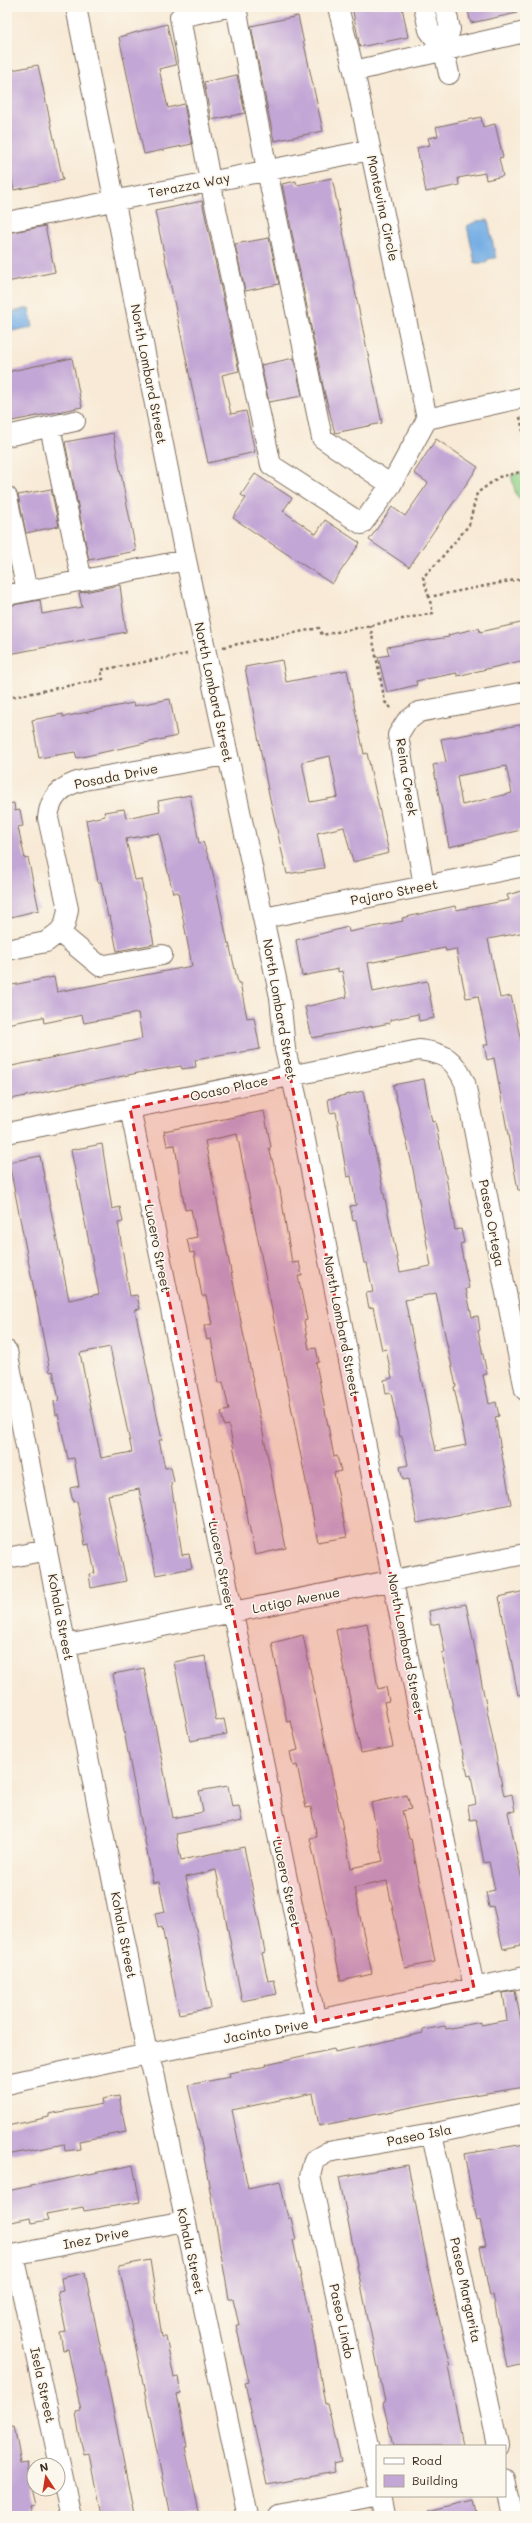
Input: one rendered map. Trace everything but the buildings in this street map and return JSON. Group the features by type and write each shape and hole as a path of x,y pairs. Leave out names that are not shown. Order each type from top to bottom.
{"street":[{"name":"North Lombard Street","path":"76,7 186,560 280,997 290,1075 298,1103 474,1988"},
{"path":"227,7 180,17 210,181 271,465 362,524 391,485 427,419 521,398"},
{"path":"236,7 267,170 322,438 391,485"},
{"name":"Montevina Circle","path":"338,7 354,71 427,419"},
{"path":"424,7 429,30 444,51 449,74"},
{"path":"444,51 450,29 445,7"},
{"path":"354,71 525,32"},
{"name":"Terazza Way","path":"7,221 370,150"},
{"path":"7,436 75,421"},
{"path":"50,427 82,581"},
{"path":"7,498 27,591"},
{"path":"7,595 186,560"},
{"name":"Reina Creek","path":"424,886 398,735 406,722 419,712 525,692"},
{"name":"Posada Drive","path":"59,932 65,924 68,909 48,818 49,804 60,791 72,783 84,780 227,755"},
{"name":"Pajaro Street","path":"264,918 525,866"},
{"path":"7,950 46,942 59,932 100,966 162,955"},
{"name":"Ocaso Place","path":"7,1133 419,1050 435,1052 451,1060"},
{"name":"Paseo Ortega","path":"451,1060 458,1069 464,1083 525,1390"},
{"name":"Lucero Street","path":"130,1108 231,1613 316,2022"},
{"name":"Kohala Street","path":"7,1352 11,1393 67,1645 147,2053 155,2078 184,2221 248,2516"},
{"path":"7,1558 47,1550"},
{"name":"Latigo Avenue","path":"67,1645 525,1554"},
{"name":"Jacinto Drive","path":"7,2084 147,2053 316,2022 525,1977"},
{"name":"Paseo Isla","path":"314,2160 328,2152 432,2134 525,2113"},
{"name":"Paseo Margarita","path":"432,2134 498,2445"},
{"name":"Paseo Lindo","path":"314,2160 310,2176 376,2477"},
{"name":"Inez Drive","path":"11,2255 184,2221"},
{"name":"Isela Street","path":"11,2255 71,2516"},
{"path":"506,2484 513,2516"},
{"path":"279,2516 376,2497"},
{"path":"379,2497 384,2516"}],"path":[{"path":"521,398 525,440"},
{"path":"7,698 104,678 101,670 319,628 322,635 433,613 423,577 437,564 469,525 477,492 499,477 525,471"},
{"path":"429,597 525,578"},
{"path":"370,625 385,702 406,722"}],"highlighted area":[{"path":"290,1075 474,1988 316,2022 130,1108"}],"green space":[{"path":"525,472 524,502 516,495 511,475"}],"water":[{"path":"488,220 496,258 488,259 486,263 475,263 467,226 477,221"},
{"path":"29,308 33,327 7,332 7,313"}]}
